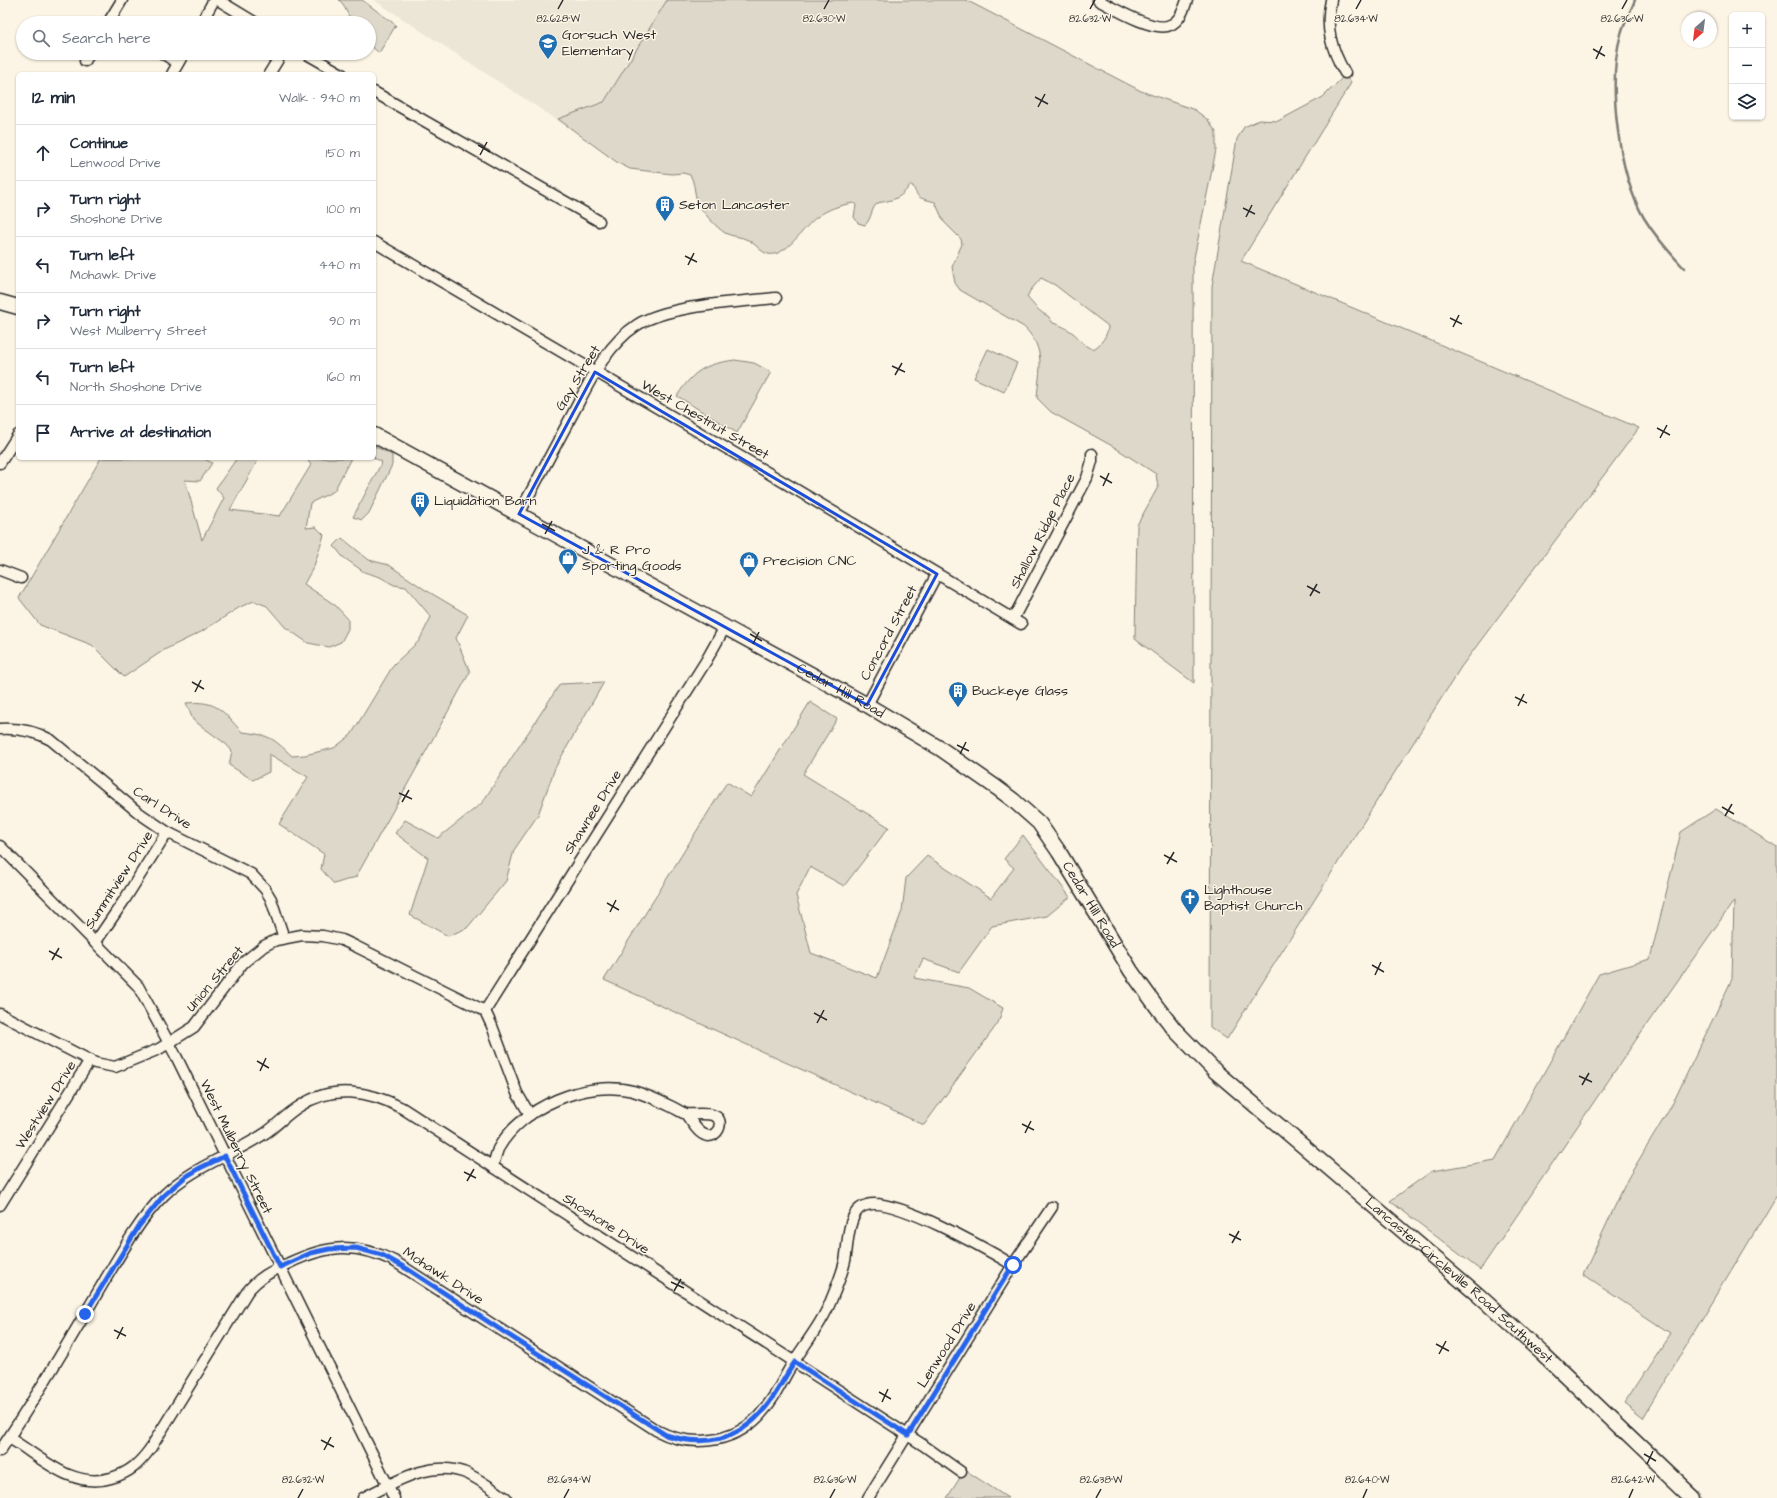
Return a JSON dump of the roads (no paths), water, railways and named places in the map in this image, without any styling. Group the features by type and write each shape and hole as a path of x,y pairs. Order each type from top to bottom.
{"main road":[{"path":"0,302 16,306"},
{"name":"Cedar Hill Road","path":"376,436 866,705 941,749 998,788 1039,823 1059,852 1133,974 1175,1030 1216,1072"},
{"name":"Lancaster-Circleville Road Southwest","path":"1216,1072 1477,1294 1543,1354 1694,1498"}],"street":[{"path":"113,16 122,0"},
{"path":"205,16 214,0"},
{"path":"218,0 244,16"},
{"path":"1098,0 1137,20 1163,27 1171,25 1183,12 1187,0"},
{"path":"1332,0 1329,15 1330,37 1336,57 1345,73"},
{"path":"173,60 178,63"},
{"path":"173,72 180,60"},
{"path":"270,72 278,60"},
{"path":"317,60 338,72"},
{"path":"376,93 599,221"},
{"name":"West Chestnut Street","path":"376,243 1017,621"},
{"name":"Gay Street","path":"519,514 595,372 618,342 638,324 651,318 694,307 776,298"},
{"path":"0,463 16,438"},
{"name":"Shallow Ridge Place","path":"1017,621 1086,478 1092,461 1092,454"},
{"path":"0,570 21,578"},
{"name":"Concord Street","path":"866,705 937,574"},
{"name":"Shawnee Drive","path":"485,1011 706,661 725,627"},
{"name":"Carl Drive","path":"0,729 28,731 51,740 134,809 166,832 250,874 265,889 271,899 284,938"},
{"name":"Summitview Drive","path":"95,943 125,899 166,832"},
{"name":"West Mulberry Street","path":"0,846 138,986 170,1043 394,1498"},
{"name":"Union Street","path":"0,1014 100,1065 115,1067 170,1043 194,1028 243,963 253,954 264,946 284,938 302,934 342,940 485,1011"},
{"path":"485,1011 517,1093 530,1115"},
{"name":"Westview Drive","path":"0,1205 90,1060"},
{"path":"493,1167 499,1148 513,1131 530,1115 544,1106 568,1096 594,1089 606,1088 632,1091 652,1097 686,1114"},
{"name":"Shoshone Drive","path":"0,1451 106,1278 153,1208 164,1195 185,1177 267,1132 300,1105 312,1099 338,1092 352,1092 365,1093 391,1102 908,1435 961,1472"},
{"name":"Mohawk Drive","path":"9,1438 64,1473 75,1478 89,1481 106,1480 120,1476 132,1469 142,1461 150,1450 247,1292 255,1282 280,1267 311,1253 329,1249 356,1248 382,1255 409,1270 656,1430 680,1439 694,1442 722,1438 747,1426 766,1408 828,1309 845,1262 855,1213 860,1208 868,1204 881,1205 923,1218 961,1235 1013,1265"},
{"name":"Lenwood Drive","path":"868,1498 1013,1265 1052,1207"},
{"path":"363,1498 414,1474 441,1469 468,1474 506,1498"}],"waterway":[{"path":"1635,0 1622,30 1617,54 1615,77 1615,102 1622,153 1627,177 1644,218 1662,244 1684,268"}],"place":[{"name":"Gorsuch West Elementary","path":"548,60"},
{"name":"Seton Lancaster","path":"665,222"},
{"name":"Liquidation Barn","path":"420,518"},
{"name":"J & R Pro Sporting Goods","path":"568,575"},
{"name":"Precision CNC","path":"749,578"},
{"name":"Buckeye Glass","path":"958,708"},
{"name":"Lighthouse Baptist Church","path":"1190,915"}]}
